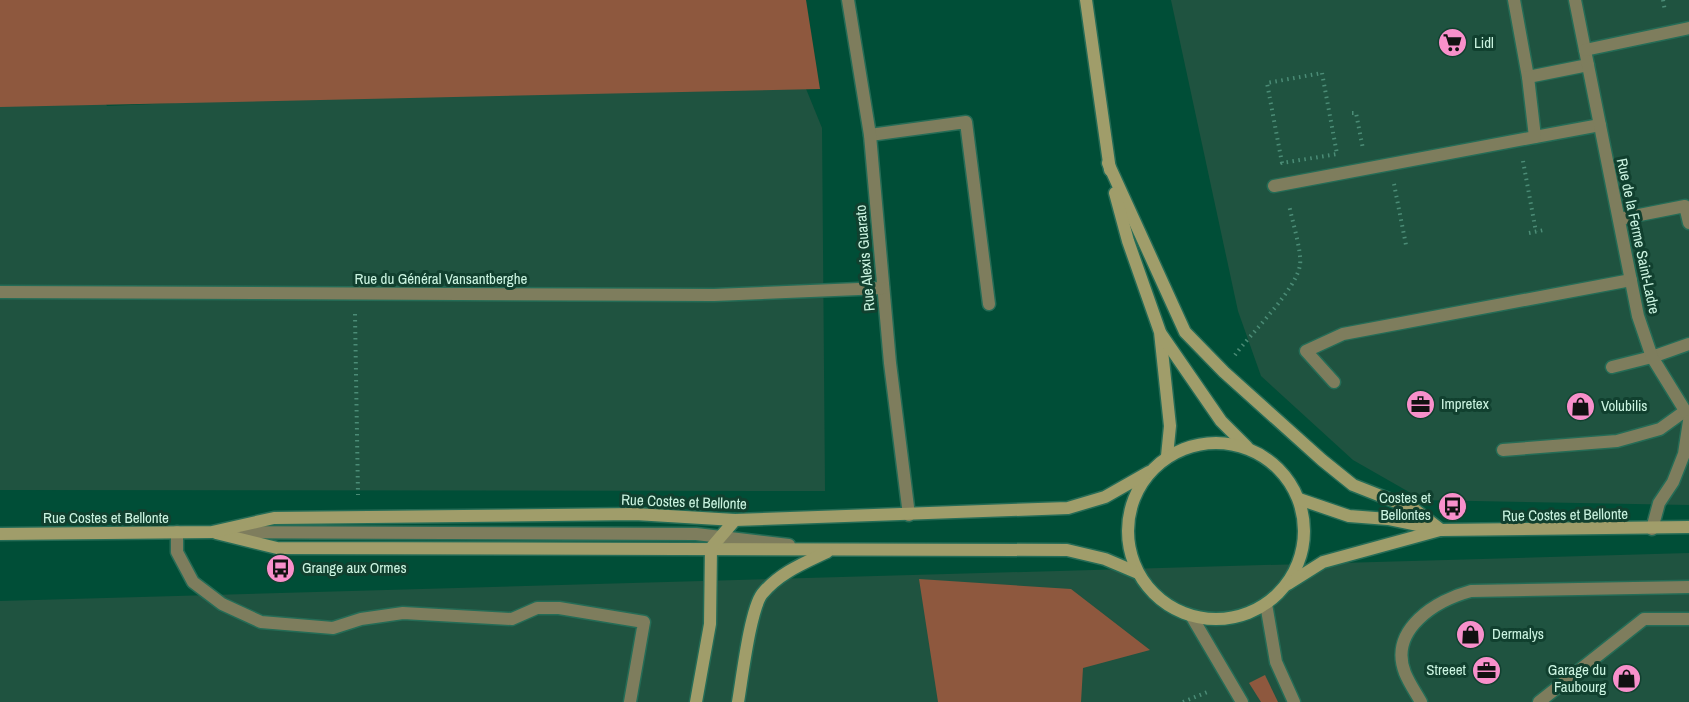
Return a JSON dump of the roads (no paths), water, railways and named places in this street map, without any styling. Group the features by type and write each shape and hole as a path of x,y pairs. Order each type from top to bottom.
{"main road":[{"path":"1086,0 1108,163 1128,242 1160,332 1170,426 1167,456"},
{"path":"1108,163 1185,332 1224,372 1322,460 1353,484 1414,509 1441,530"},
{"path":"1160,332 1221,421 1248,447 1269,459 1281,471 1299,499 1305,530 1301,558 1287,584 1266,604 1240,617 1218,620 1192,617 1157,597 1138,573 1128,545 1128,519 1135,494 1149,472 1167,456 1187,446 1207,442 1248,447"},
{"name":"Rue Costes et Bellonte","path":"0,534 212,532 274,518 635,514 735,520 1068,508 1105,497 1149,472"},
{"name":"Rue Costes et Bellonte","path":"1299,499 1349,516 1388,519 1441,530 1689,527"},
{"path":"696,702 710,624 711,548 735,520"},
{"name":"Rue Costes et Bellonte","path":"1287,584 1323,562 1441,530"},
{"name":"Rue Costes et Bellonte","path":"212,532 277,548 1067,550 1105,559 1138,573"},
{"path":"738,702 747,643 761,596 788,570 831,550"}],"street":[{"name":"Rue Alexis Guarato","path":"848,0 870,135 883,288 909,515"},
{"path":"1514,0 1528,77 1535,137"},
{"name":"Rue de la Ferme Saint-Ladre","path":"1575,0 1638,316 1652,357 1687,412"},
{"path":"1585,50 1689,28"},
{"path":"1528,77 1588,65"},
{"path":"870,135 966,122 989,304"},
{"path":"1280,185 1600,125"},
{"path":"1618,219 1685,206 1689,223"},
{"path":"1334,382 1306,351 1343,334 1631,280"},
{"name":"Rue du Général Vansantberghe","path":"0,292 714,295 883,288"},
{"path":"1612,367 1652,357 1689,344"},
{"path":"1503,450 1617,441 1660,429 1687,412"},
{"path":"1652,529 1659,503 1673,482 1684,454 1687,412"},
{"path":"212,532 596,531 696,534 831,550"},
{"path":"177,532 177,552 193,582 222,604 261,622 333,628 361,619 403,613 512,620 537,609 559,609 644,622 630,702"},
{"path":"1421,702 1404,672 1403,644 1416,622 1431,607 1452,597 1471,591 1689,587"},
{"path":"1266,604 1276,662 1294,702"},
{"path":"1192,617 1242,702"},
{"path":"1539,702 1644,619 1689,619"}],"place":[{"name":"Lidl","path":"1453,43"},
{"name":"Impretex","path":"1420,404"},
{"name":"Volubilis","path":"1580,406"},
{"name":"Costes et Bellontes","path":"1452,507"},
{"name":"Grange aux Ormes","path":"281,568"},
{"name":"Dermalys","path":"1471,634"},
{"name":"Streeet","path":"1487,670"},
{"name":"Garage du Faubourg","path":"1627,679"}]}
